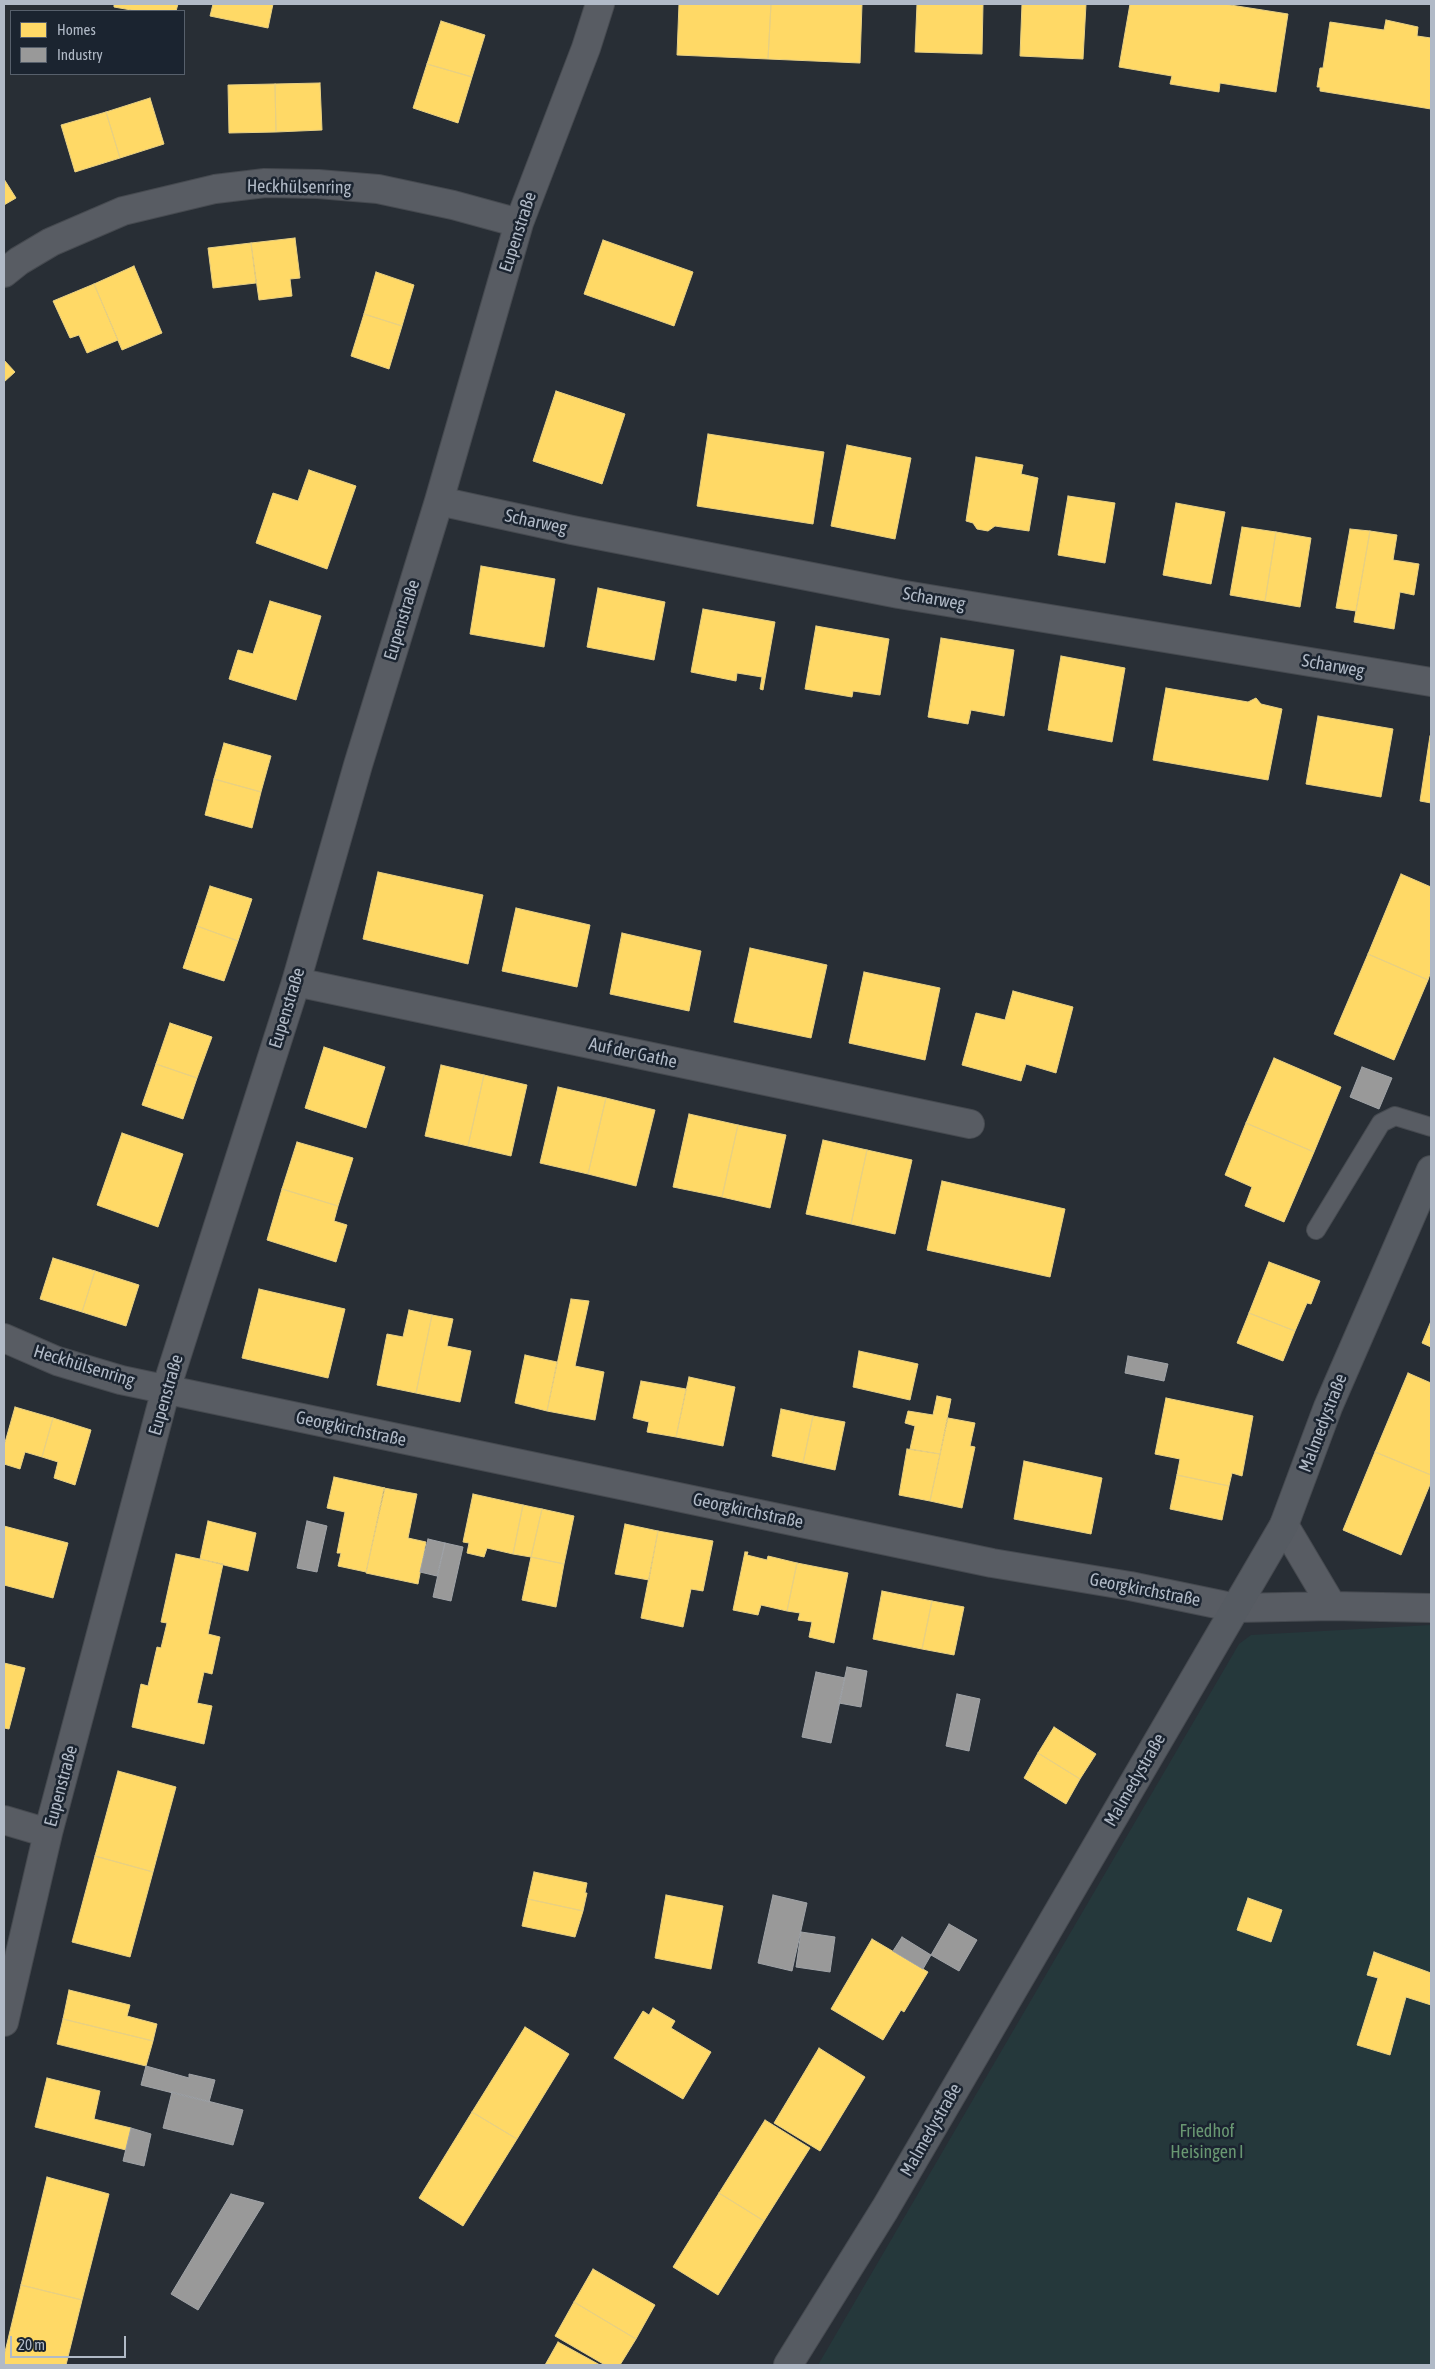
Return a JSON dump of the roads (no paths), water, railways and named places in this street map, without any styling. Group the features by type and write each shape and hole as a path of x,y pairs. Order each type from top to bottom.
{"street":[{"name":"Eupenstraße","path":"4,2022 48,1833 166,1389 296,982 358,765 439,501 519,223 586,48 600,4"},
{"name":"Heckhülsenring","path":"4,273 18,261 51,242 124,211 215,189 265,183 318,184 378,189 453,205 519,223"},
{"name":"Scharweg","path":"439,501 572,530 899,594 1431,682"},
{"name":"Auf der Gathe","path":"296,982 970,1124"},
{"name":"Malmedystraße","path":"788,2365 884,2210 1284,1525 1328,1407 1431,1170"},
{"name":"Heckhülsenring","path":"4,1338 57,1361 121,1380 166,1389"},
{"name":"Georgkirchstraße","path":"166,1389 992,1563 1130,1586 1236,1608 1332,1606 1431,1608"},
{"path":"1284,1525 1332,1606"},
{"path":"4,1820 48,1833"}],"lane":[{"path":"1316,1230 1381,1123 1395,1116 1431,1127"}],"park label":[{"name":"Friedhof Heisingen I","path":"1207,2141"}]}
